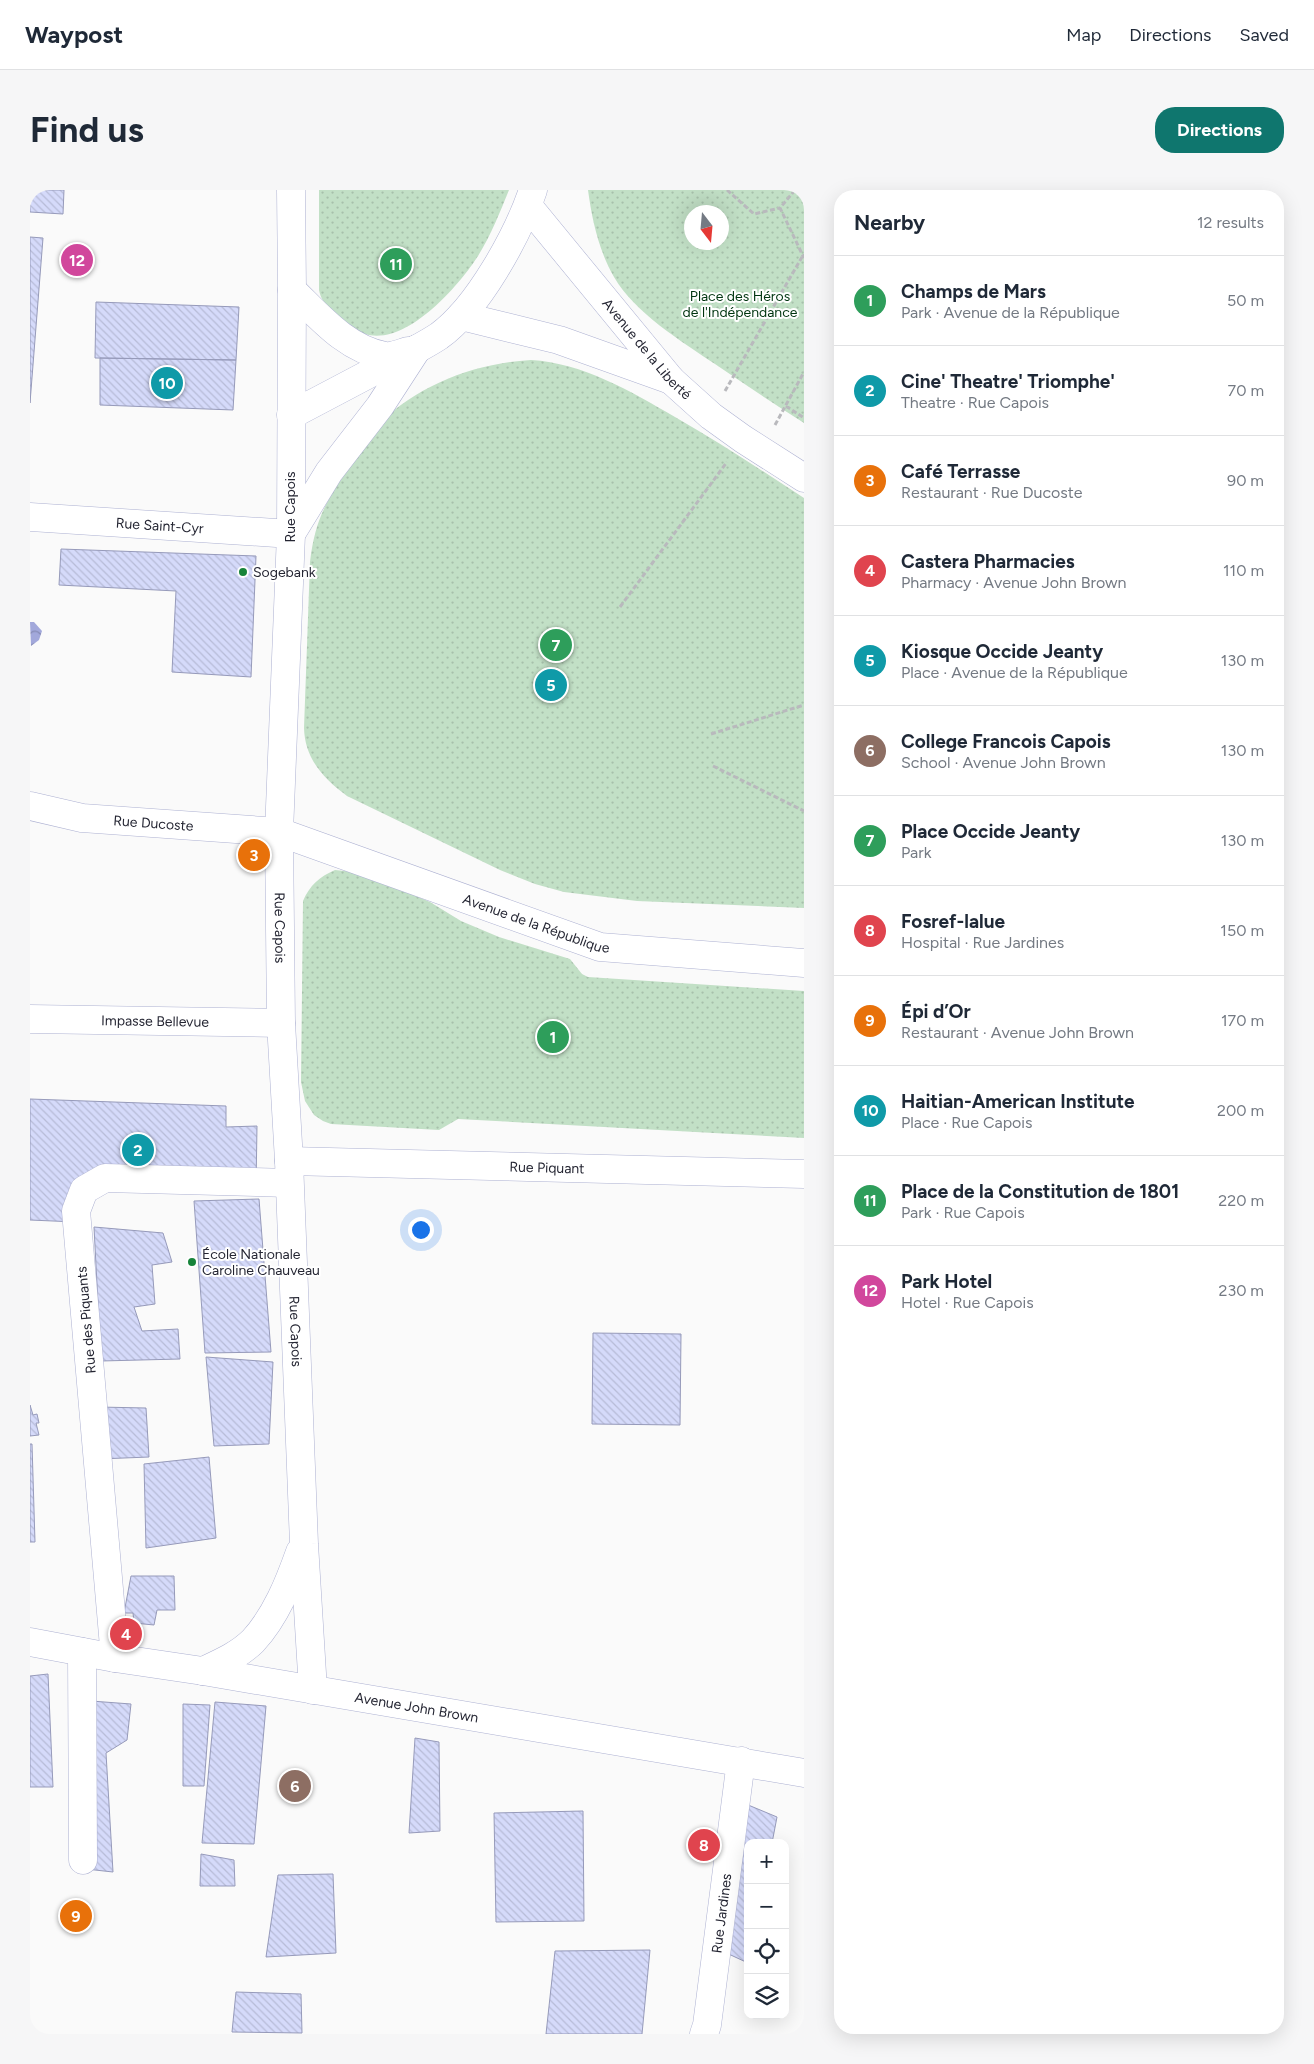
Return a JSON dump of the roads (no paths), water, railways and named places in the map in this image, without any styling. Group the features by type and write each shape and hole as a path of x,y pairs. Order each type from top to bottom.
{"street":[{"name":"Rue Capois","path":"290,190 292,290 291,534 279,832 281,1023 304,1544 313,1690"},
{"path":"291,415 417,349 440,335 461,316 499,264 530,198"},
{"name":"Avenue de la Liberté","path":"530,198 672,380 711,416 804,478"},
{"path":"292,290 331,329 359,347 387,356 417,349"},
{"path":"461,316 559,340 672,380"},
{"path":"291,534 329,472 380,406 417,349"},
{"name":"Rue Saint-Cyr","path":"30,517 291,534"},
{"name":"Rue Ducoste","path":"30,806 82,818 279,832"},
{"name":"Avenue de la République","path":"279,832 600,946 804,963"},
{"name":"Impasse Bellevue","path":"30,1019 281,1023"},
{"name":"Rue Piquant","path":"289,1172 804,1174"},
{"name":"Rue des Piquants","path":"115,1658 76,1211 84,1190 105,1178 289,1172"},
{"name":"Rue Capois","path":"203,1671 239,1652 252,1641 266,1624 281,1600 304,1544"},
{"name":"Avenue John Brown","path":"30,1642 115,1658 203,1671 804,1773"},
{"path":"82,1652 83,1860"},
{"name":"Rue Jardines","path":"704,2034 707,2025 741,1761"}],"water":[{"path":"30,622 34,622 42,631 39,640 31,646"}],"place":[{"name":"Park Hotel","path":"77,260"},
{"name":"Place de la Constitution de 1801","path":"396,264"},
{"name":"Haitian-American Institute","path":"167,383"},
{"name":"Sogebank","path":"243,572"},
{"name":"Place Occide Jeanty","path":"556,645"},
{"name":"Kiosque Occide Jeanty","path":"551,685"},
{"name":"Café Terrasse","path":"254,855"},
{"name":"Champs de Mars","path":"553,1037"},
{"name":"Cine' Theatre' Triomphe'","path":"138,1150"},
{"name":"École Nationale Caroline Chauveau","path":"192,1262"},
{"name":"Castera Pharmacies","path":"126,1634"},
{"name":"College Francois Capois","path":"295,1786"},
{"name":"Fosref-lalue","path":"704,1845"},
{"name":"Épi d’Or","path":"76,1916"}],"park label":[{"name":"Place des Héros de l'Indépendance","path":"740,304"}]}
